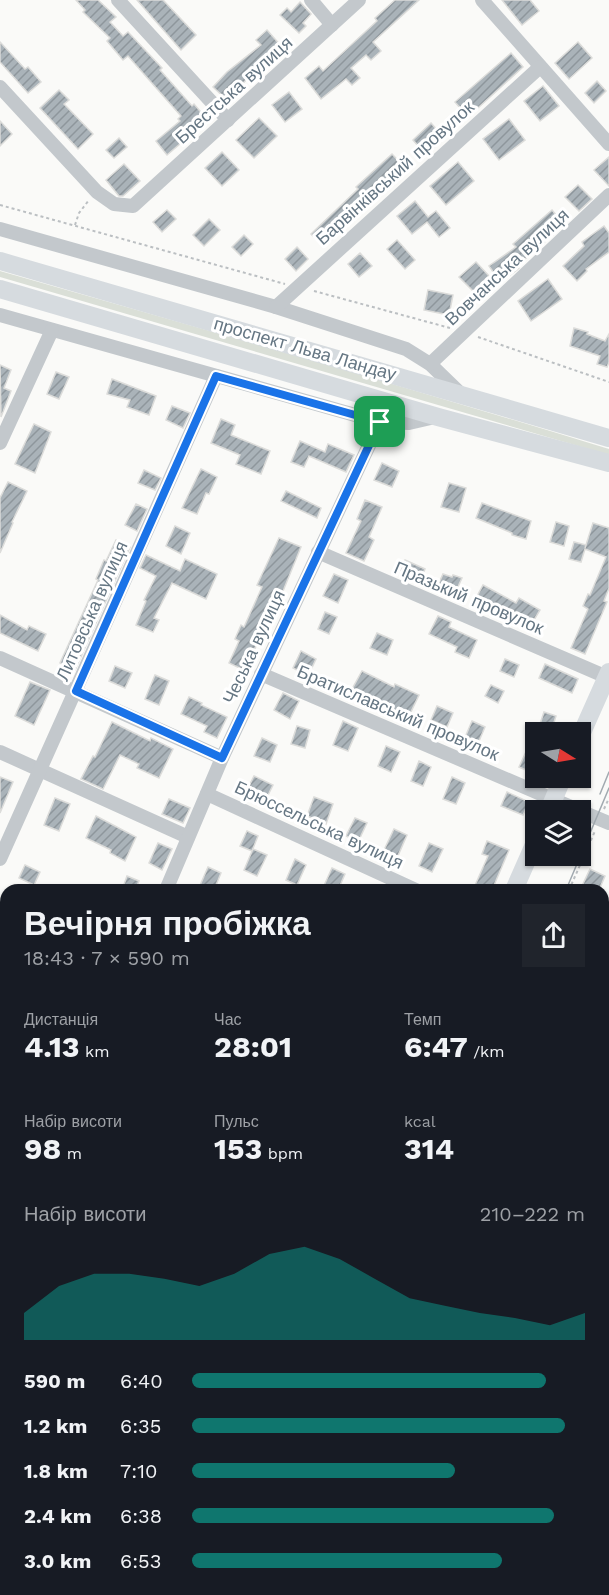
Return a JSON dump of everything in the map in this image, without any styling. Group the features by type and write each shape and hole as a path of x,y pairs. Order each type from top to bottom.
{"main road":[{"name":"проспект Льва Ландау","path":"0,261 609,438"},
{"name":"проспект Льва Ландау","path":"0,289 438,417 609,462"},
{"path":"587,722 608,676"},
{"path":"517,884 525,865"}],"street":[{"path":"118,0 228,120"},
{"path":"310,0 332,24"},
{"name":"Брестська вулиця","path":"97,192 114,204 133,206 359,0"},
{"path":"482,0 609,144"},
{"name":"Барвінківський провулок","path":"276,307 540,67"},
{"path":"0,87 97,192"},
{"name":"Вовчанська вулиця","path":"430,364 609,195"},
{"path":"0,229 276,307 406,349 430,364 461,394"},
{"path":"0,315 380,422 409,423 438,417"},
{"path":"0,443 52,330"},
{"name":"Литовська вулиця","path":"0,859 216,376"},
{"name":"Чеська вулиця","path":"168,884 222,758 380,422"},
{"name":"Празький провулок","path":"318,552 608,676"},
{"name":"Брюссельська вулиця","path":"0,658 222,758"},
{"name":"Братиславський провулок","path":"261,674 540,800"},
{"path":"0,752 188,837"},
{"name":"Брюссельська вулиця","path":"207,794 403,884"}],"path":[{"path":"75,225 80,213 97,192"},
{"path":"572,884 604,821 609,798"}],"shaded area":[{"path":"0,271 533,426 609,449 609,455 0,277"}],"building":[{"path":"76,0 98,0 116,17 110,22 123,36 128,32 162,68 160,70 192,106 194,104 205,117 186,134 188,137 167,155 156,141 180,121 178,119 181,116 128,56 123,60 107,41 110,38 83,12 85,10"},
{"path":"137,0 163,0 196,35 181,50"},
{"path":"395,0 419,0 373,42 381,51 371,60 366,55 351,68 360,78 352,85 346,79 321,99 305,78 319,66 323,71 377,21 375,18"},
{"path":"502,0 530,0 539,11 522,25"},
{"path":"300,2 311,14 303,23 306,26 299,33 280,15 287,8 291,12"},
{"path":"267,30 282,47 263,64 265,67 250,80 248,78 227,100 213,87 227,72 261,45 256,40"},
{"path":"0,42 25,69 28,67 41,82 28,93 0,62"},
{"path":"578,42 592,58 569,79 555,63"},
{"path":"511,53 523,67 468,117 455,102"},
{"path":"597,81 606,91 594,103 585,93"},
{"path":"543,86 559,106 540,121 524,101"},
{"path":"59,90 69,100 64,104 93,134 78,149 40,108"},
{"path":"289,92 302,109 285,122 272,105"},
{"path":"259,118 277,136 254,158 236,140"},
{"path":"509,119 525,140 499,160 483,139"},
{"path":"0,121 12,134 0,146"},
{"path":"431,123 444,138 426,155 413,140"},
{"path":"119,138 127,147 114,158 106,150"},
{"path":"222,152 239,170 222,186 205,168"},
{"path":"392,154 407,170 362,208 364,209 324,247 311,234 358,189 356,187"},
{"path":"609,157 609,186 594,170"},
{"path":"458,162 474,181 446,205 430,186"},
{"path":"124,164 140,181 123,196 119,196 106,180"},
{"path":"578,185 592,199 579,211 565,197"},
{"path":"415,201 428,217 436,211 450,228 439,237 427,222 412,234 397,216"},
{"path":"167,210 176,219 162,232 153,222"},
{"path":"552,210 564,225 517,266 519,268 517,270 500,282 489,266 516,247 513,244"},
{"path":"209,219 220,230 204,246 193,235"},
{"path":"604,226 609,233 609,252 586,269 587,271 577,281 563,266 584,246 582,242"},
{"path":"244,235 253,244 241,256 232,247"},
{"path":"397,240 415,260 405,269 387,249"},
{"path":"297,247 308,259 296,271 285,259"},
{"path":"360,253 372,266 359,277 348,264"},
{"path":"476,262 489,276 473,291 459,277"},
{"path":"548,279 562,299 531,321 518,301"},
{"path":"428,290 453,295 449,315 424,310"},
{"path":"574,328 605,341 609,334 607,367 597,364 600,356 570,346"},
{"path":"0,365 11,370 4,388 11,391 1,417"},
{"path":"56,372 69,377 59,399 47,394"},
{"path":"112,379 156,396 149,415 127,407 130,400 107,394"},
{"path":"172,406 190,413 183,428 166,420"},
{"path":"221,419 235,425 231,435 270,451 261,474 236,464 240,455 211,443"},
{"path":"34,424 51,432 35,473 15,464"},
{"path":"300,441 325,452 328,444 354,455 346,472 309,456 304,467 291,462"},
{"path":"382,463 399,471 392,487 374,480"},
{"path":"201,469 217,477 209,494 206,493 197,514 182,508"},
{"path":"144,470 161,478 155,490 138,483"},
{"path":"8,482 27,491 0,553 0,498"},
{"path":"449,483 466,488 459,512 441,507"},
{"path":"286,491 321,508 317,518 281,501"},
{"path":"365,500 382,507 369,537 374,540 364,561 346,553 361,521 357,519"},
{"path":"482,503 531,521 526,539 476,518"},
{"path":"136,504 147,509 137,531 125,525"},
{"path":"556,522 569,526 564,546 550,542"},
{"path":"593,523 609,528 609,588 604,601 607,602 585,654 571,648 588,609 583,606 606,557 585,549 581,562 569,559 574,542 586,545"},
{"path":"175,526 190,533 181,554 166,546"},
{"path":"279,538 301,547 281,596 279,595 252,655 257,657 250,673 229,663 239,641 235,639 241,625 244,627 262,587 257,585"},
{"path":"116,540 130,547 75,670 60,663 98,580 96,579 104,560 106,561"},
{"path":"146,555 180,571 185,559 217,574 206,599 172,583 154,618 159,620 153,632 136,625 146,601 144,600 156,576 140,568"},
{"path":"405,560 425,569 421,579 401,570"},
{"path":"334,574 348,580 338,603 323,596"},
{"path":"443,574 462,578 455,593 438,585"},
{"path":"483,585 516,603 519,598 540,610 531,625 498,607 496,611 475,600"},
{"path":"325,612 337,617 329,634 318,629"},
{"path":"0,615 27,630 29,626 46,634 38,651 0,633"},
{"path":"438,616 451,622 449,627 477,640 469,658 455,652 457,647 429,634"},
{"path":"377,633 393,640 387,655 370,648"},
{"path":"301,651 316,659 308,676 293,668"},
{"path":"505,659 519,665 514,677 500,671"},
{"path":"545,664 578,679 572,693 539,678"},
{"path":"115,666 132,673 125,688 109,681"},
{"path":"362,671 394,687 395,684 419,695 408,718 351,691"},
{"path":"155,675 169,681 159,705 145,699"},
{"path":"30,682 50,690 34,725 15,716"},
{"path":"491,685 504,691 498,703 485,696"},
{"path":"283,693 299,701 290,719 274,710"},
{"path":"189,697 227,717 217,738 204,732 207,726 181,714"},
{"path":"437,706 453,713 447,727 431,720"},
{"path":"544,712 556,716 554,722 541,722"},
{"path":"343,721 358,728 348,751 333,745"},
{"path":"472,721 485,727 476,748 463,742"},
{"path":"112,722 150,741 151,738 173,749 159,778 137,768 139,764 120,755 103,789 81,779"},
{"path":"297,726 310,730 305,748 291,744"},
{"path":"262,738 277,745 270,762 254,756"},
{"path":"386,746 400,752 391,772 378,766"},
{"path":"525,754 525,770 519,767"},
{"path":"419,761 431,767 423,786 411,781"},
{"path":"254,776 273,785 266,799 247,790"},
{"path":"0,777 13,782 0,813"},
{"path":"452,777 465,783 456,804 443,799"},
{"path":"507,792 525,800 523,815 501,806"},
{"path":"314,797 333,804 326,824 307,816"},
{"path":"55,798 70,804 59,831 44,825"},
{"path":"169,799 190,808 183,823 162,814"},
{"path":"96,816 136,837 125,861 110,853 111,850 86,838"},
{"path":"355,818 367,823 358,842 346,836"},
{"path":"394,829 407,835 397,858 383,852"},
{"path":"247,831 258,836 252,851 240,846"},
{"path":"487,841 509,850 495,884 476,884 488,856 482,854"},
{"path":"158,843 172,849 162,870 149,863"},
{"path":"429,843 443,849 432,872 419,866"},
{"path":"253,849 267,855 257,876 244,870"},
{"path":"295,859 306,865 297,884 286,880"},
{"path":"25,865 40,872 34,884 19,878"},
{"path":"208,867 221,873 216,884 201,884"},
{"path":"332,868 345,874 341,884 325,884"},
{"path":"590,869 605,876 602,884 583,884"},
{"path":"127,876 139,881 138,884 124,884"}],"tram line":[{"path":"600,794 609,772"},
{"path":"569,884 609,788"}],"route":[{"path":"216,376 380,422 222,758 76,691 216,376"}]}
